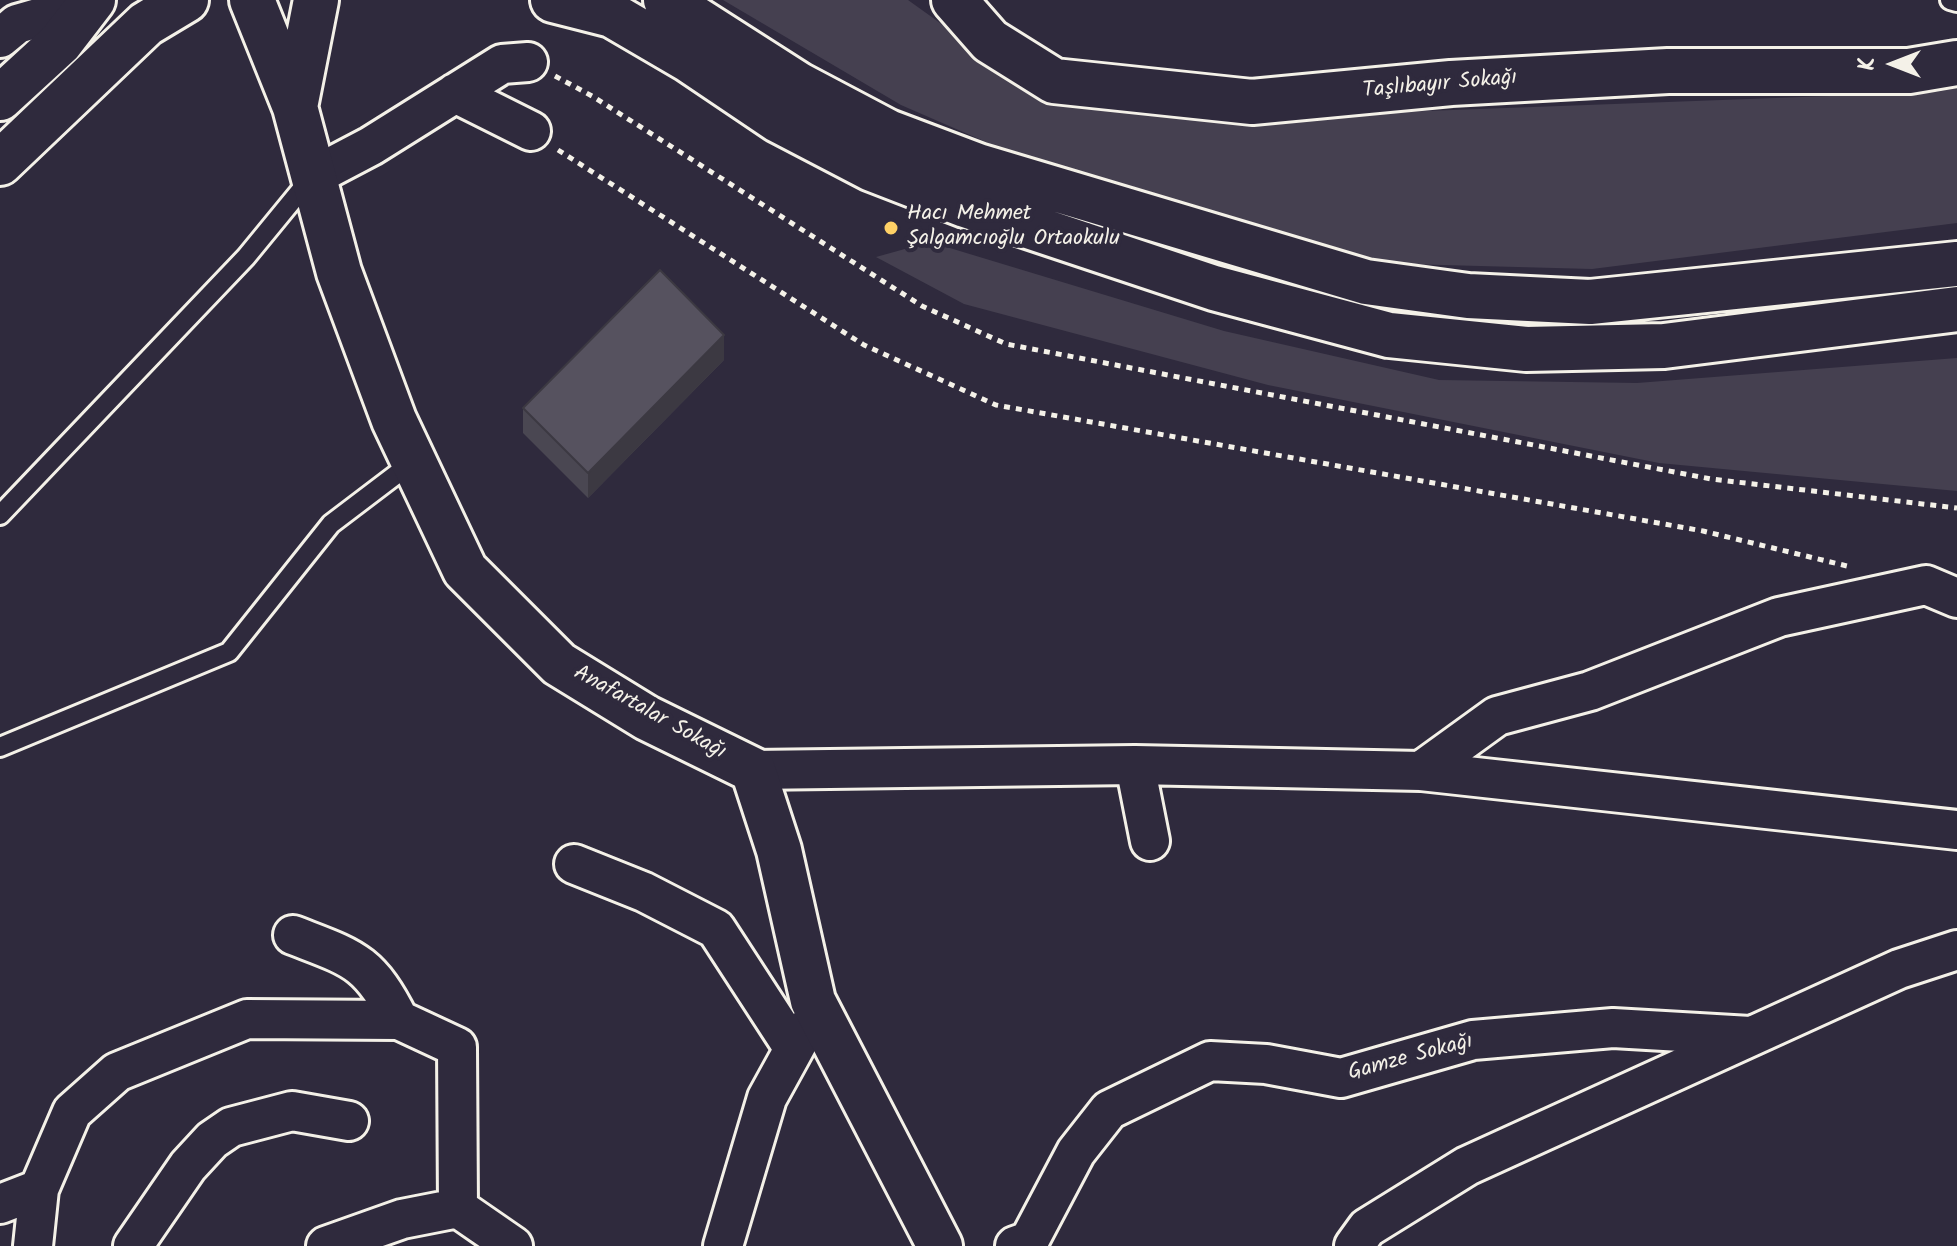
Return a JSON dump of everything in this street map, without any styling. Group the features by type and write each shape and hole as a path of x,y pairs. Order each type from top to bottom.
{"main road":[{"path":"0,163 146,24 186,0"},
{"name":"Anafartalar Sokağı","path":"252,0 295,107 339,272 394,420 465,570 559,664 647,718 753,770 779,850 816,1008 940,1246"},
{"path":"295,107 316,0"},
{"path":"553,0 612,15 689,60 778,120 872,169 965,205 1214,288 1389,335 1526,349 1664,346 1957,309"},
{"path":"666,0 799,85 888,132 978,166 1366,282 1468,296 1590,302 1957,264"},
{"name":"Taşlıbayır Sokağı","path":"954,0 990,41 1054,81 1252,102 1451,83 1668,71 1909,71 1957,63"},
{"path":"0,98 60,43 91,2"}],"street":[{"path":"0,38 17,24 91,2"},
{"path":"312,177 371,146 502,64 528,62"},
{"path":"455,93 531,131"},
{"path":"1421,771 1497,716 1590,691 1779,617 1926,585 1957,598"},
{"path":"753,770 1135,765 1421,771 1957,830"},
{"path":"1135,765 1150,841"},
{"path":"574,864 644,892 716,929 794,1049"},
{"path":"293,935 356,959 382,987 399,1020"},
{"path":"1354,1246 1367,1228 1467,1166 1899,969 1957,950"},
{"path":"723,1246 767,1098 816,1008"},
{"path":"33,1246 39,1189 72,1112 117,1072 247,1019 399,1020 457,1047 458,1208"},
{"name":"Gamze Sokağı","path":"1015,1246 1029,1241 1076,1152 1109,1110 1210,1061 1266,1064 1341,1078 1473,1040 1613,1028 1750,1036"},
{"path":"133,1246 188,1166 212,1140 231,1127 292,1111 349,1121"},
{"path":"0,1204 39,1189"},
{"path":"326,1246 402,1219 458,1208 513,1246"}],"lane":[{"path":"1950,0 1957,2"},
{"path":"0,515 246,257 312,177"},
{"path":"0,747 229,652 331,524 414,461"}],"path":[{"path":"528,62 592,96 922,306 1006,344 1711,479 1957,508"},
{"path":"531,131 609,185 864,345 996,405 1703,531 1851,567"}],"shaded area":[{"path":"723,0 908,0 1042,96 1237,118 1937,92 1957,88 1957,223 1592,269 1368,263 1094,189 901,105"},
{"path":"930,242 1224,331 1439,380 1637,383 1957,358 1957,491 1659,463 1268,385 964,304 876,257"}],"building":[{"path":"660,270 724,335 588,473 523,408"}],"place":[{"name":"Hacı Mehmet Şalgamcıoğlu Ortaokulu","path":"891,228"}]}
